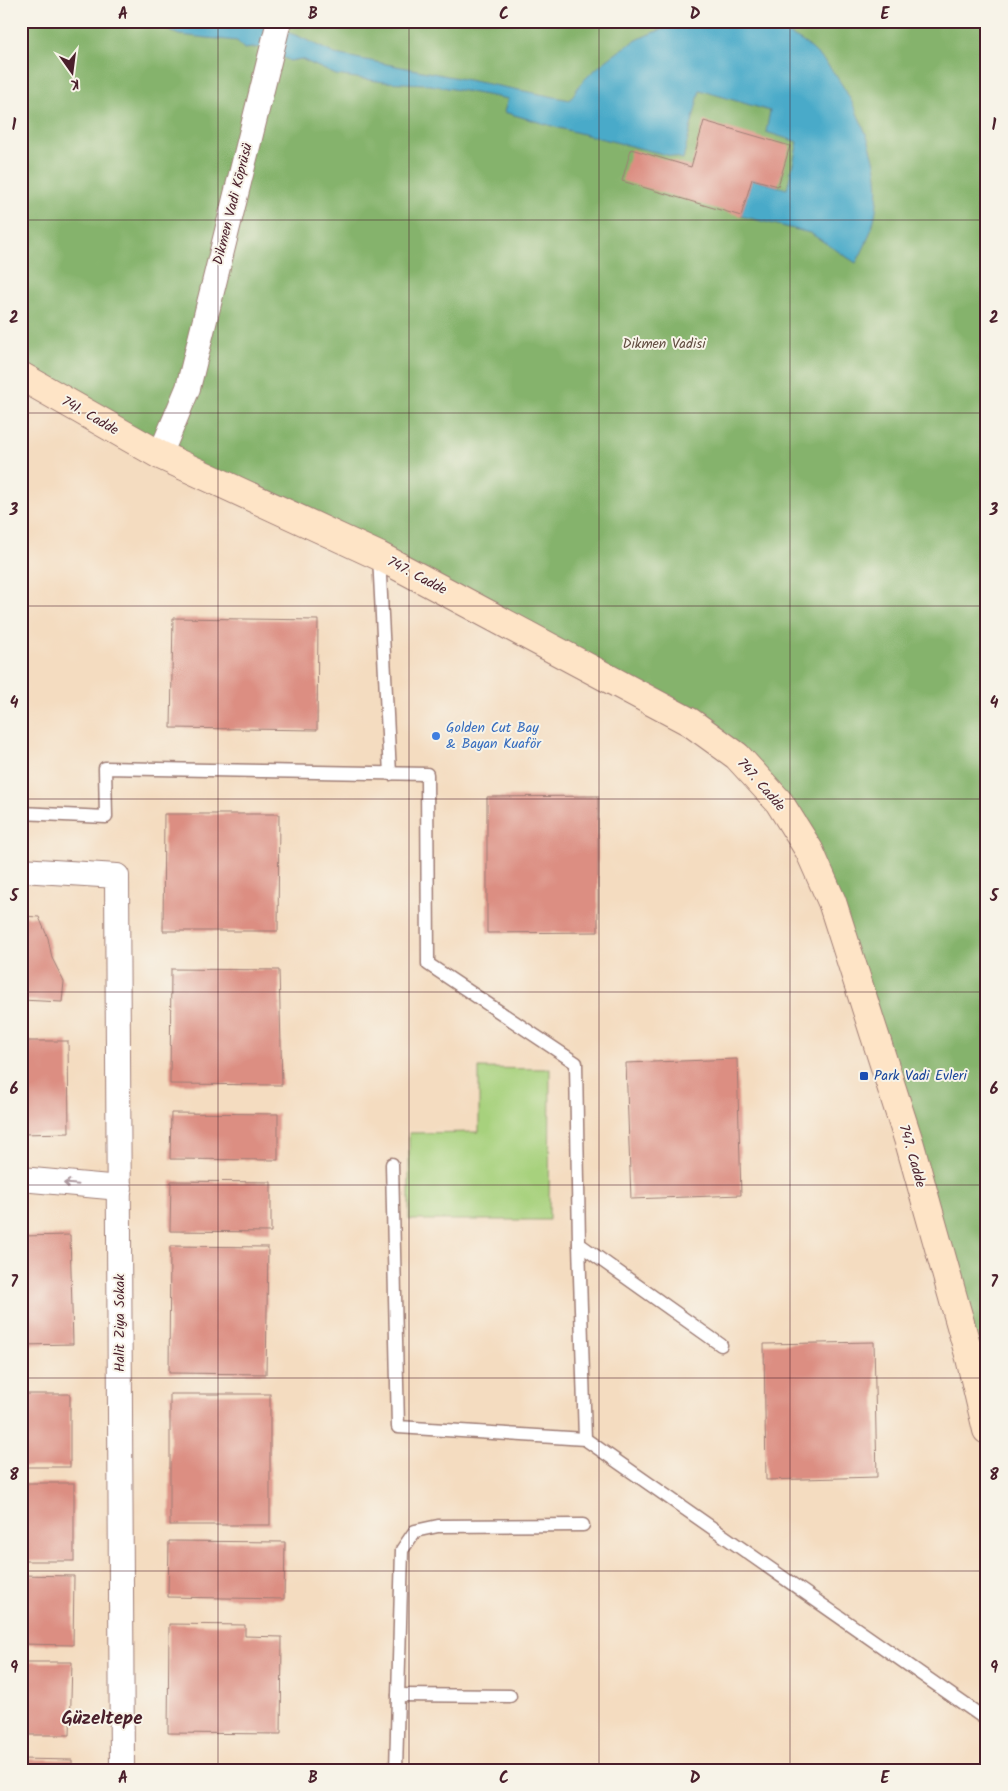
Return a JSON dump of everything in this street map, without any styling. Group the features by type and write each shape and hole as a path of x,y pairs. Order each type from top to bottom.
{"street":[{"name":"Dikmen Vadi Köprüsü","path":"160,455 188,388 279,21"},
{"name":"741. Cadde","path":"21,376 160,455"},
{"name":"747. Cadde","path":"160,455 379,556 690,722 737,756 779,802 809,850 832,902 910,1145 970,1358 987,1430"},
{"name":"Halit Ziya Sokak","path":"21,870 117,876 122,1770"},
{"path":"21,1179 120,1188"}],"lane":[{"path":"379,556 390,774"},
{"path":"21,813 106,817 105,768 427,774 428,964 576,1063 585,1439"},
{"path":"392,1164 398,1427 585,1439 987,1720"},
{"path":"579,1244 721,1346"},
{"path":"396,1770 402,1550 415,1531 438,1526 582,1525"},
{"path":"398,1695 510,1696"}],"green space":[{"name":"Dikmen Vadisi","path":"21,21 987,21 987,1430 832,902 737,756 21,376"},
{"path":"479,1068 550,1069 549,1220 409,1220 409,1133 479,1132"}],"water":[{"path":"124,21 254,21 298,36 335,54 570,100 584,80 603,63 631,43 656,31 678,25 726,21 772,28 793,36 820,56 841,82 852,102 869,141 877,176 878,194 872,228 856,263 810,233 741,216 752,179 787,189 798,142 766,132 770,111 700,90 683,159 559,128 504,112 508,99 425,84 384,82 336,75 301,59 290,61 262,47 244,49 237,41 179,35 158,26"}],"building":[{"path":"704,121 790,146 778,186 752,179 741,216 622,181 631,149 691,167"},
{"path":"173,618 318,620 317,730 171,728"},
{"path":"21,668 25,668 23,751 21,751"},
{"path":"598,796 598,932 487,933 487,797"},
{"path":"164,814 279,814 278,931 163,931"},
{"path":"21,916 39,917 48,938 52,958 64,982 62,1002 21,1000"},
{"path":"171,969 279,970 282,1085 170,1084"},
{"path":"21,1041 68,1041 69,1133 21,1134"},
{"path":"737,1059 741,1195 631,1199 626,1063"},
{"path":"171,1113 278,1114 278,1160 170,1159"},
{"path":"171,1181 271,1182 271,1232 170,1231"},
{"path":"70,1235 73,1344 21,1345 21,1236"},
{"path":"170,1246 268,1247 266,1374 169,1373"},
{"path":"874,1342 877,1477 766,1480 764,1344"},
{"path":"21,1394 70,1394 70,1467 21,1467"},
{"path":"170,1394 270,1394 270,1525 170,1525"},
{"path":"21,1483 74,1483 74,1561 21,1561"},
{"path":"169,1541 285,1542 284,1599 168,1597"},
{"path":"21,1575 74,1576 73,1645 21,1644"},
{"path":"169,1624 245,1625 245,1636 282,1637 281,1734 168,1733"},
{"path":"21,1662 72,1662 70,1735 21,1735"},
{"path":"21,1759 72,1760 72,1770 21,1770"},
{"path":"169,1765 244,1766 244,1770 168,1770"}],"place":[{"name":"Golden Cut Bay & Bayan Kuaför","path":"436,736"},
{"name":"Park Vadi Evleri","path":"864,1076"}],"district":[{"name":"Güzeltepe","path":"102,1719"}]}
